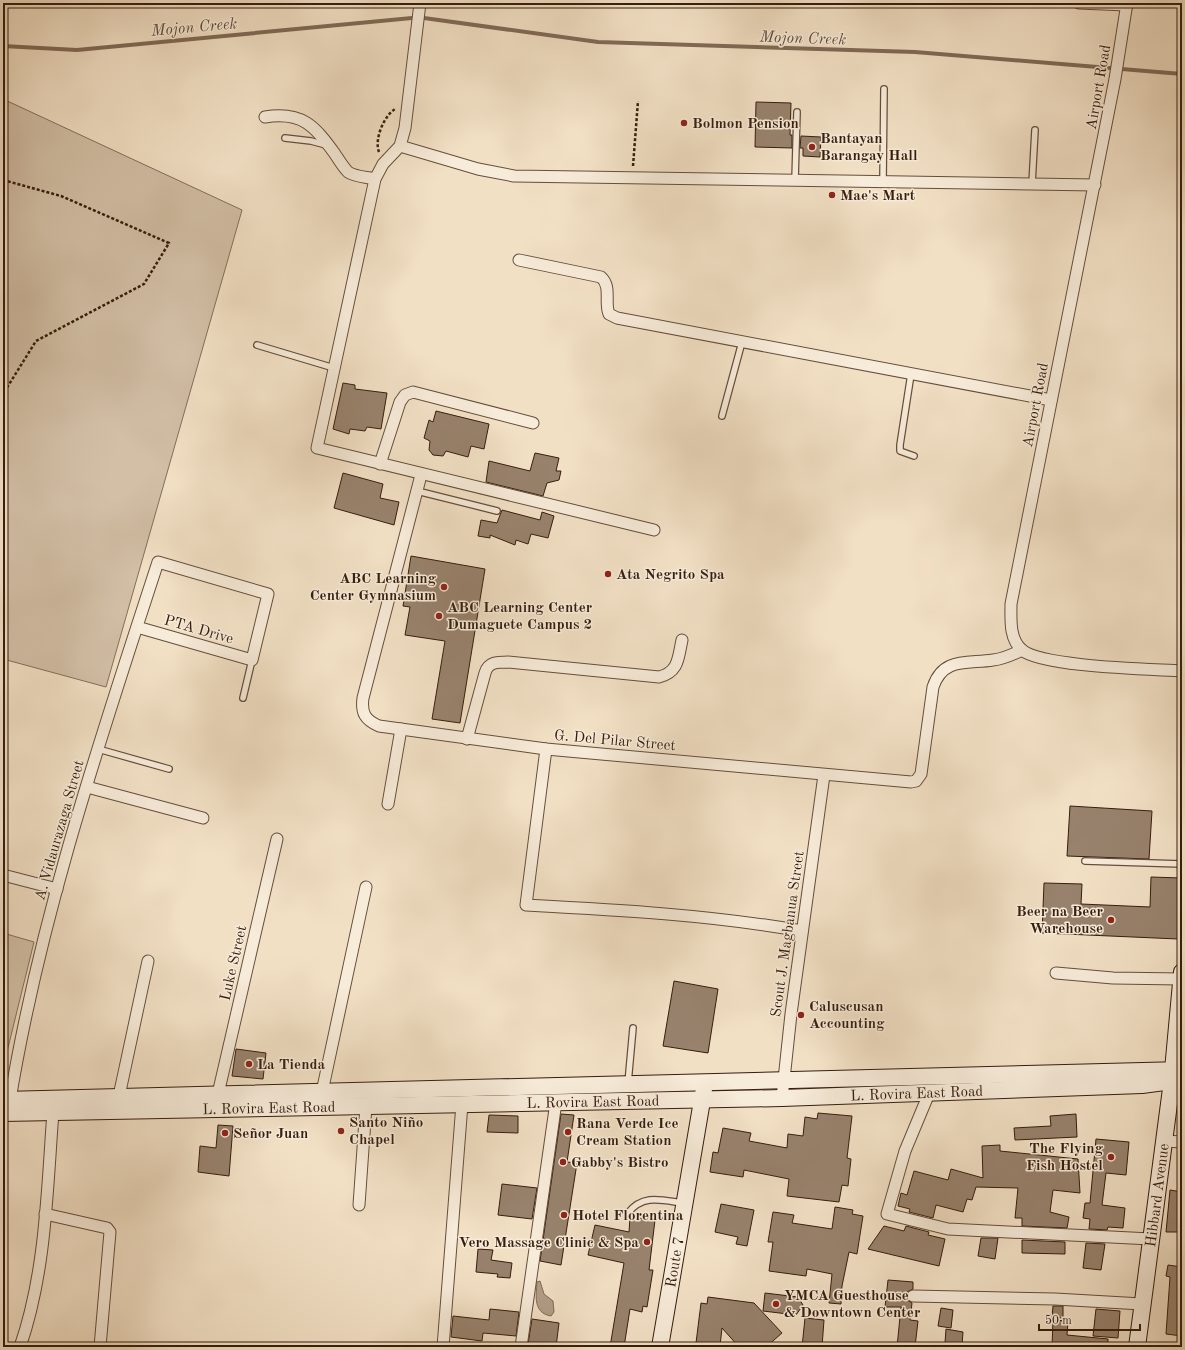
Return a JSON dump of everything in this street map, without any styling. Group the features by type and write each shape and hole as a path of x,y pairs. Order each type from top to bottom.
{"main road":[{"name":"Hibbard Avenue","path":"1137,1347 1164,1141 1177,1074 1182,976"},
{"name":"L. Rovira East Road","path":"6,1106 53,1112 175,1103 504,1095 628,1085 784,1081 1142,1085 1177,1074"},
{"name":"Route 7","path":"660,1347 705,1083"},
{"name":"L. Rovira East Road","path":"6,1106 119,1096 175,1103 218,1094 322,1092 366,1106 462,1104 504,1095 556,1102 782,1098 930,1092 979,1083"}],"street":[{"path":"420,3 405,128 400,146 384,164 375,179 317,448 421,475 654,530"},
{"path":"1079,3 1127,4"},
{"name":"Airport Road","path":"1022,650 1016,643 1012,631 1011,604 1095,185 1115,79 1127,4"},
{"path":"265,117 282,114 302,120 329,146 348,172 375,179"},
{"path":"400,146 478,169 514,176 1095,185"},
{"path":"519,260 601,277 606,282 607,309 609,314 617,318 1051,400"},
{"path":"380,464 400,402 406,395 413,392 533,423"},
{"name":"G. Del Pilar Street","path":"421,475 362,708 364,716 370,722 401,729 546,749 912,782 916,781 921,774 933,687 936,677 944,668 956,663 993,660 1007,657 1022,650"},
{"name":"A. Vidaurazaga Street","path":"6,1106 57,889 98,749 158,562 268,594 252,660"},
{"name":"PTA Drive","path":"136,627 252,660"},
{"path":"467,739 485,673 490,665 498,662 508,662 659,677 666,675 673,670 682,640"},
{"path":"1022,650 1033,657 1050,661 1182,671"},
{"path":"388,804 401,729"},
{"path":"546,749 526,906 668,913 742,921 802,931"},
{"name":"Scout J. Magbanua Street","path":"782,1098 802,931 824,775"},
{"path":"87,787 203,818"},
{"name":"Luke Street","path":"218,1094 278,839"},
{"path":"3,875 57,889"},
{"path":"322,1092 366,887"},
{"path":"119,1096 148,961"},
{"path":"1056,973 1113,978 1182,976"},
{"path":"930,1092 905,1151 887,1214 948,1229 1151,1239"},
{"path":"521,1347 556,1102"},
{"path":"442,1347 462,1104"},
{"path":"359,1205 366,1106"},
{"path":"20,1347 28,1322 38,1278 45,1214 53,1112"},
{"path":"1164,1141 1182,1142"},
{"path":"45,1214 107,1228 110,1232 100,1347"},
{"path":"913,1296 1055,1299 1142,1304"}],"lane":[{"path":"883,182 884,89"},
{"path":"795,180 797,112"},
{"path":"1032,184 1035,130"},
{"path":"285,138 311,141 329,146"},
{"path":"722,416 742,342"},
{"path":"257,345 334,368"},
{"path":"911,374 900,451 914,456"},
{"path":"417,491 497,511"},
{"path":"243,698 252,660"},
{"path":"98,749 169,768"},
{"path":"1085,861 1182,864"},
{"path":"628,1085 633,1028"},
{"path":"628,1213 635,1204 644,1201 656,1199 685,1203"}],"path":[{"path":"632,177 638,101"},
{"path":"384,164 378,148 382,127 388,115 394,109 408,106"},
{"path":"3,180 61,196 169,243 144,284 36,341 3,394"}],"shaded area":[{"path":"3,99 242,210 106,687 3,659"},
{"path":"3,933 34,942 3,1068"},
{"path":"540,1281 544,1294 553,1301 554,1312 551,1316 545,1314 538,1308 536,1293 537,1282"}],"building":[{"path":"756,102 791,103 790,135 792,135 792,148 755,147"},
{"name":"Bantayan Barangay Hall","path":"801,136 821,137 820,157 803,156 803,148 800,148"},
{"path":"343,383 355,385 355,389 387,393 381,429 367,427 365,431 350,429 349,434 333,429"},
{"path":"436,411 489,424 484,449 471,446 468,457 446,451 443,456 433,455 429,450 430,441 424,438 429,420 433,422"},
{"path":"535,453 559,458 556,471 561,471 559,480 547,483 543,496 486,482 489,461 530,471"},
{"path":"343,473 383,484 380,498 399,502 394,525 334,508"},
{"path":"502,510 540,520 542,512 554,516 548,538 531,534 528,544 516,540 515,545 490,535 490,538 478,536 481,520 497,523"},
{"path":"411,556 485,569 460,723 432,719 445,641 405,635 410,607 403,606"},
{"path":"1070,806 1152,811 1149,859 1067,856"},
{"name":"Beer na Beer Warehouse","path":"1151,877 1181,878 1178,939 1042,933 1044,883 1082,884 1081,904 1150,907"},
{"path":"674,981 718,989 708,1053 663,1046"},
{"name":"La Tienda","path":"236,1049 266,1053 263,1079 232,1076"},
{"path":"818,1113 852,1116 847,1158 851,1159 848,1186 842,1185 839,1202 787,1196 789,1179 744,1170 743,1177 710,1172 713,1152 718,1153 723,1128 751,1133 749,1141 787,1148 788,1134 803,1136 805,1117 817,1119"},
{"path":"561,1114 574,1115 567,1162 577,1163 561,1265 540,1261"},
{"path":"1076,1114 1077,1137 1015,1140 1014,1128 1051,1126 1050,1116"},
{"path":"489,1115 518,1116 518,1133 487,1132"},
{"path":"218,1125 233,1126 229,1176 198,1172 200,1146 216,1148"},
{"path":"1096,1139 1129,1142 1126,1175 1106,1173 1102,1205 1125,1208 1123,1228 1108,1227 1107,1230 1089,1229 1090,1219 1083,1218 1085,1203 1090,1203"},
{"path":"1000,1145 1000,1151 1078,1159 1080,1193 1053,1190 1050,1212 1069,1217 1067,1228 1022,1226 1022,1218 1015,1218 1018,1188 976,1187 972,1200 967,1199 963,1212 936,1205 933,1218 909,1212 910,1209 898,1206 901,1193 907,1195 914,1171 948,1180 951,1169 983,1178 982,1146"},
{"path":"502,1184 537,1188 532,1219 498,1215"},
{"path":"1170,1190 1182,1192 1179,1211 1182,1211 1182,1232 1166,1232"},
{"path":"721,1204 754,1210 747,1246 736,1244 738,1237 715,1232"},
{"path":"835,1207 853,1210 852,1214 863,1216 857,1254 849,1252 842,1286 841,1304 829,1303 832,1274 807,1269 806,1276 769,1271 773,1242 768,1242 773,1212 794,1215 792,1223 832,1229"},
{"path":"630,1217 655,1220 649,1270 653,1270 647,1307 643,1306 642,1312 630,1309 624,1347 610,1347 624,1263 588,1255 595,1225 629,1232"},
{"path":"884,1226 904,1231 906,1226 929,1232 928,1235 945,1239 939,1266 868,1249"},
{"path":"981,1238 998,1238 995,1259 978,1256"},
{"path":"1022,1240 1065,1242 1065,1254 1022,1253"},
{"path":"1086,1243 1105,1244 1101,1270 1083,1268"},
{"path":"478,1249 493,1250 491,1260 512,1263 510,1278 497,1277 498,1274 476,1272"},
{"path":"1168,1265 1182,1267 1182,1336 1166,1334 1170,1277 1166,1276"},
{"path":"888,1280 913,1282 913,1289 907,1292 906,1296 907,1300 912,1303 910,1320 918,1321 915,1347 897,1347 901,1307 885,1307"},
{"name":"YMCA Guesthouse & Downtown Center","path":"765,1293 798,1297 803,1305 796,1315 763,1311"},
{"path":"708,1297 754,1303 782,1333 766,1347 739,1347 722,1328 720,1346 696,1343 701,1303 707,1304"},
{"path":"1053,1306 1063,1306 1063,1318 1052,1317"},
{"path":"941,1308 953,1310 951,1328 938,1326"},
{"path":"490,1309 519,1312 516,1336 483,1333 482,1341 451,1337 453,1316 489,1320"},
{"path":"1096,1309 1120,1311 1118,1338 1093,1336"},
{"path":"805,1318 824,1320 822,1347 802,1347"},
{"path":"532,1319 559,1323 556,1347 528,1344"},
{"path":"1053,1320 1068,1321 1067,1335 1108,1339 1108,1347 1065,1345 1065,1347 1052,1347"},
{"path":"946,1329 963,1332 962,1345 945,1343"}],"waterway":[{"name":"Mojon Creek","path":"3,46 77,50 412,18"},
{"name":"Mojon Creek","path":"424,18 598,42 915,52 1182,74"}],"place":[{"name":"Bolmon Pension","path":"684,123"},
{"name":"Bantayan Barangay Hall","path":"812,147"},
{"name":"Mae's Mart","path":"832,195"},
{"name":"Ata Negrito Spa","path":"608,574"},
{"name":"ABC Learning Center Gymnasium","path":"444,587"},
{"name":"ABC Learning Center Dumaguete Campus 2","path":"439,616"},
{"name":"Beer na Beer Warehouse","path":"1111,920"},
{"name":"Caluscusan Accounting","path":"801,1015"},
{"name":"La Tienda","path":"249,1064"},
{"name":"Santo Niño Chapel","path":"341,1131"},
{"name":"Rana Verde Ice Cream Station","path":"568,1132"},
{"name":"Señor Juan","path":"225,1133"},
{"name":"The Flying Fish Hostel","path":"1111,1157"},
{"name":"Gabby's Bistro","path":"563,1162"},
{"name":"Hotel Florentina","path":"564,1215"},
{"name":"Vero Massage Clinic & Spa","path":"647,1242"},
{"name":"YMCA Guesthouse & Downtown Center","path":"776,1304"}]}
